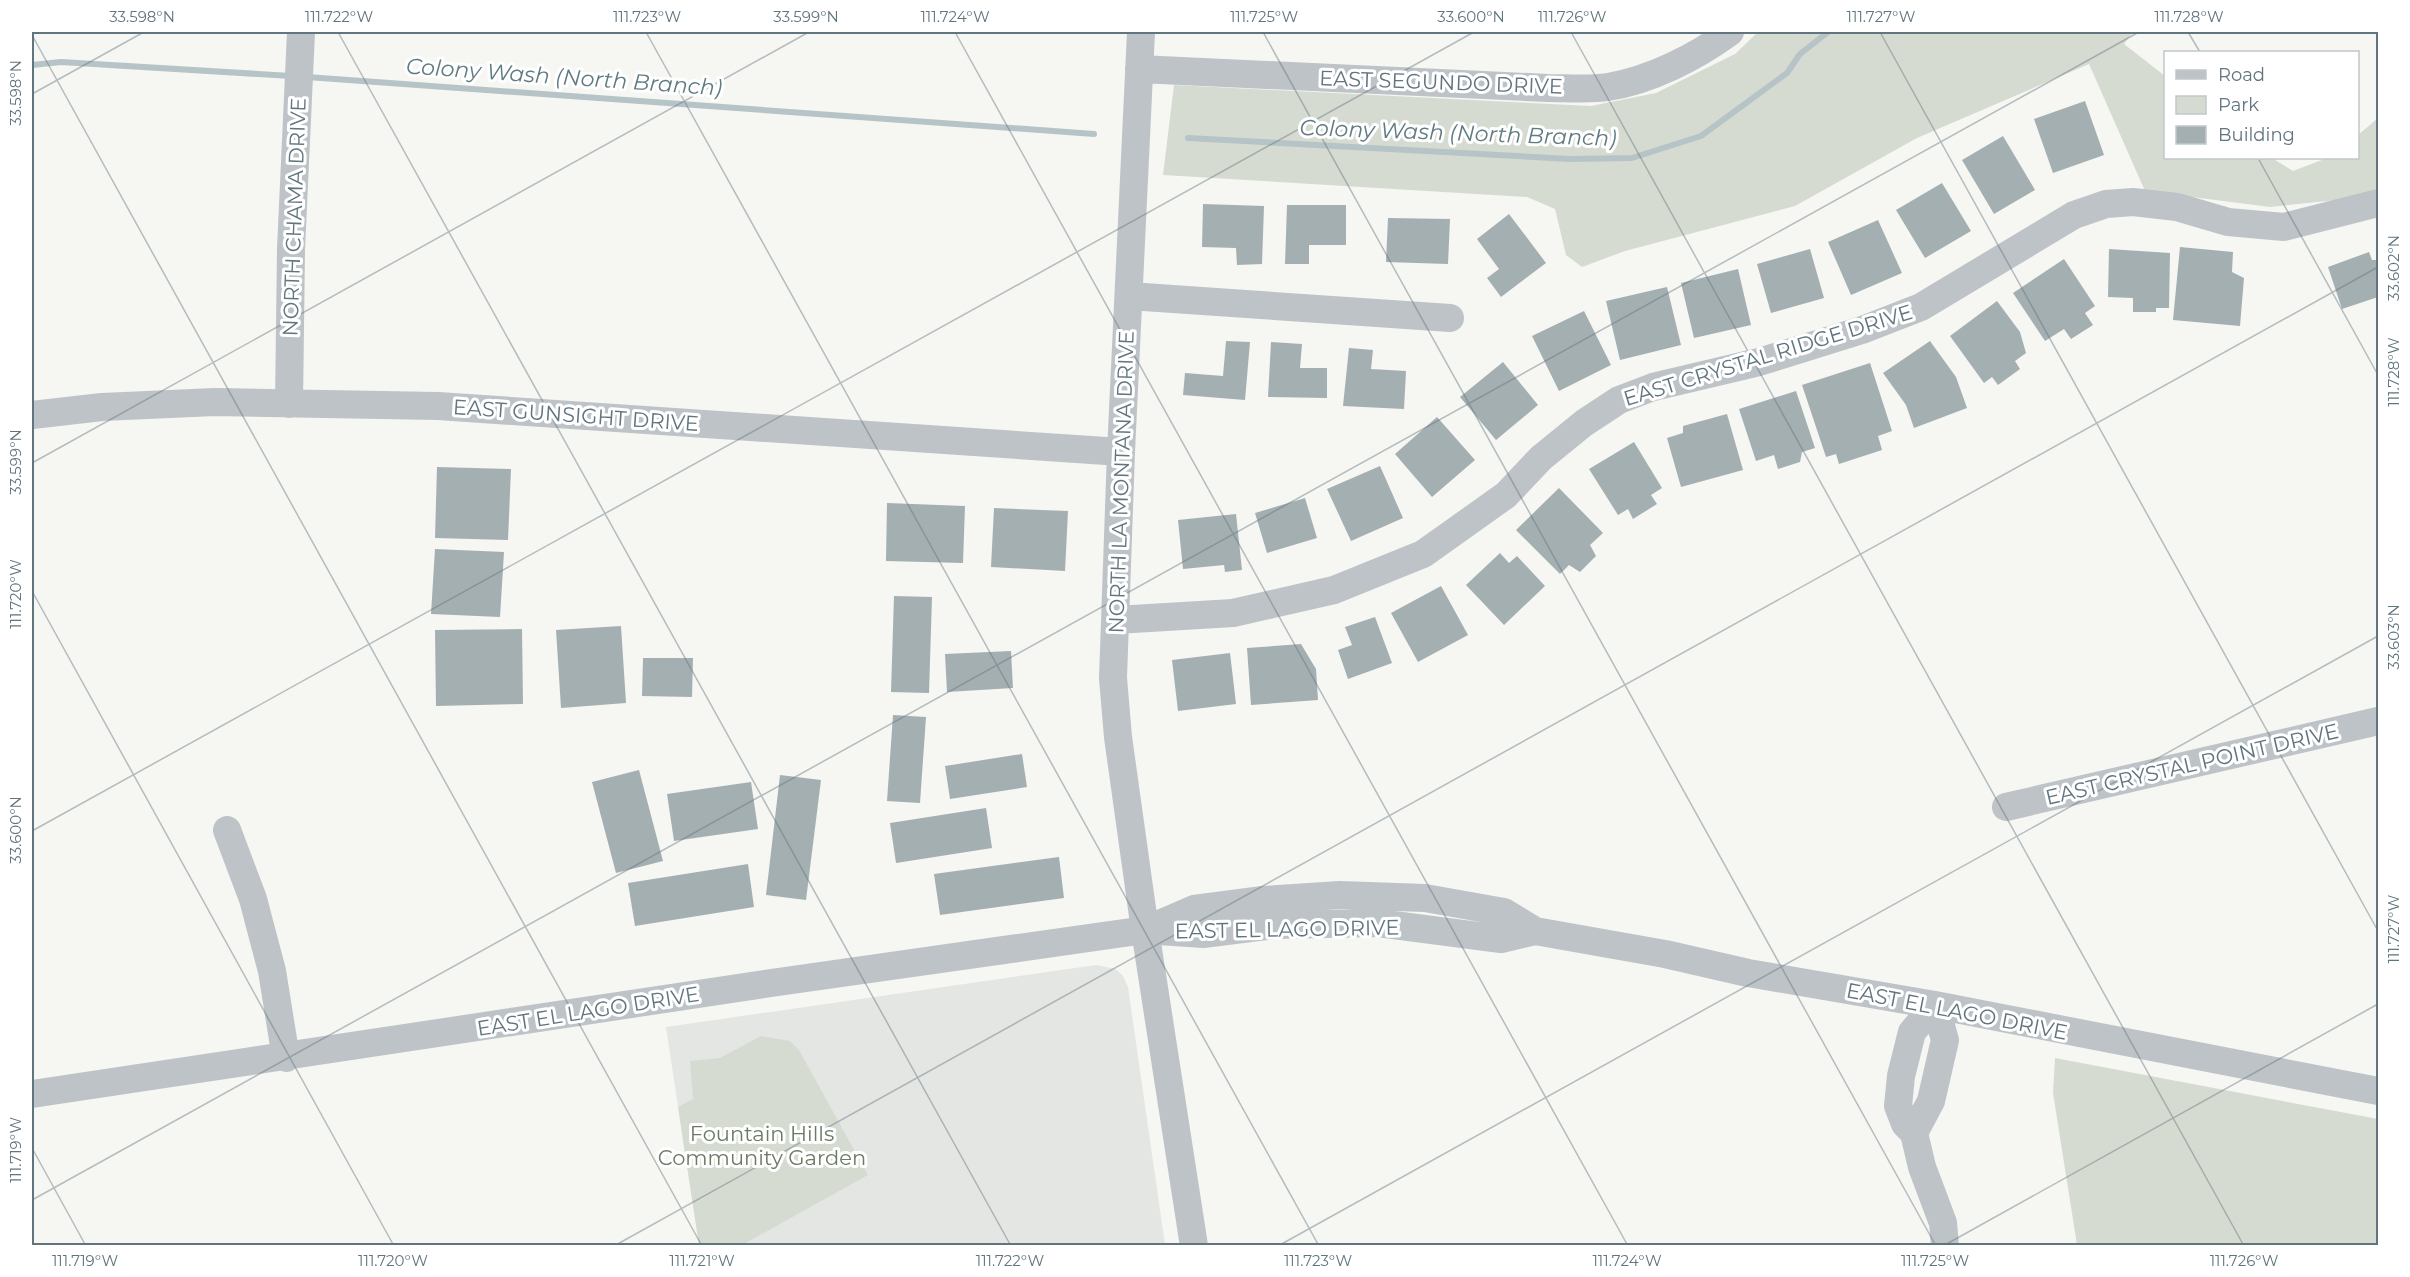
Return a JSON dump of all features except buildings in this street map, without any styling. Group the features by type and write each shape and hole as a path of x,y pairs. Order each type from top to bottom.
{"street":[{"name":"NORTH CHAMA DRIVE","path":"289,404 291,249 301,32"},
{"name":"NORTH LA MONTANA DRIVE","path":"1141,32 1113,678 1118,736 1145,930"},
{"name":"EAST SEGUNDO DRIVE","path":"1139,69 1548,88 1608,87 1663,70 1709,47 1730,32"},
{"name":"EAST CRYSTAL RIDGE DRIVE","path":"1116,620 1233,613 1334,590 1423,554 1506,495 1550,451 1584,423 1619,400 1653,387 1759,362 1862,330 1921,307 2074,215 2106,204 2133,202 2177,207 2228,222 2284,227 2379,203"},
{"path":"1129,296 1450,318"},
{"name":"EAST GUNSIGHT DRIVE","path":"32,415 102,407 215,402 438,406 1121,452"},
{"name":"EAST CRYSTAL POINT DRIVE","path":"2006,807 2379,721"},
{"path":"227,830 254,899 272,970 286,1058"},
{"name":"EAST EL LAGO DRIVE","path":"32,1094 286,1058 771,983 1145,930 1203,934 1275,925 1378,923 1501,939 1535,931 1665,954 1749,974 1935,1005 2379,1091"},
{"path":"1145,930 1194,1245"},
{"path":"1935,1005 1945,1040 1931,1101 1914,1133 1922,1167 1943,1223 1946,1245"}],"shaded area":[{"path":"1096,965 1116,969 1123,976 1128,987 1165,1245 699,1245 666,1027"}],"green space":[{"path":"1758,32 2133,32 2124,44 2164,75 2164,159 2274,159 2293,171 2324,159 2359,159 2359,134 2378,118 2378,189 2346,199 2270,207 2145,191 2089,64 1917,138 1795,206 1625,251 1582,267 1566,255 1555,209 1527,197 1163,175 1174,85 1591,106 1656,93 1735,54"},
{"name":"Fountain Hills Community Garden","path":"761,1036 790,1041 799,1050 868,1175 742,1245 699,1245 678,1107 693,1099 690,1061 720,1058"},
{"path":"2055,1058 2378,1119 2378,1245 2077,1245 2053,1093"}],"waterway":[{"name":"Colony Wash (North Branch)","path":"1188,138 1570,159 1632,158 1701,136 1787,73 1800,54 1828,32"},
{"name":"Colony Wash (North Branch)","path":"32,65 61,62 291,76"},
{"name":"Colony Wash (North Branch)","path":"307,77 1094,134"}]}
